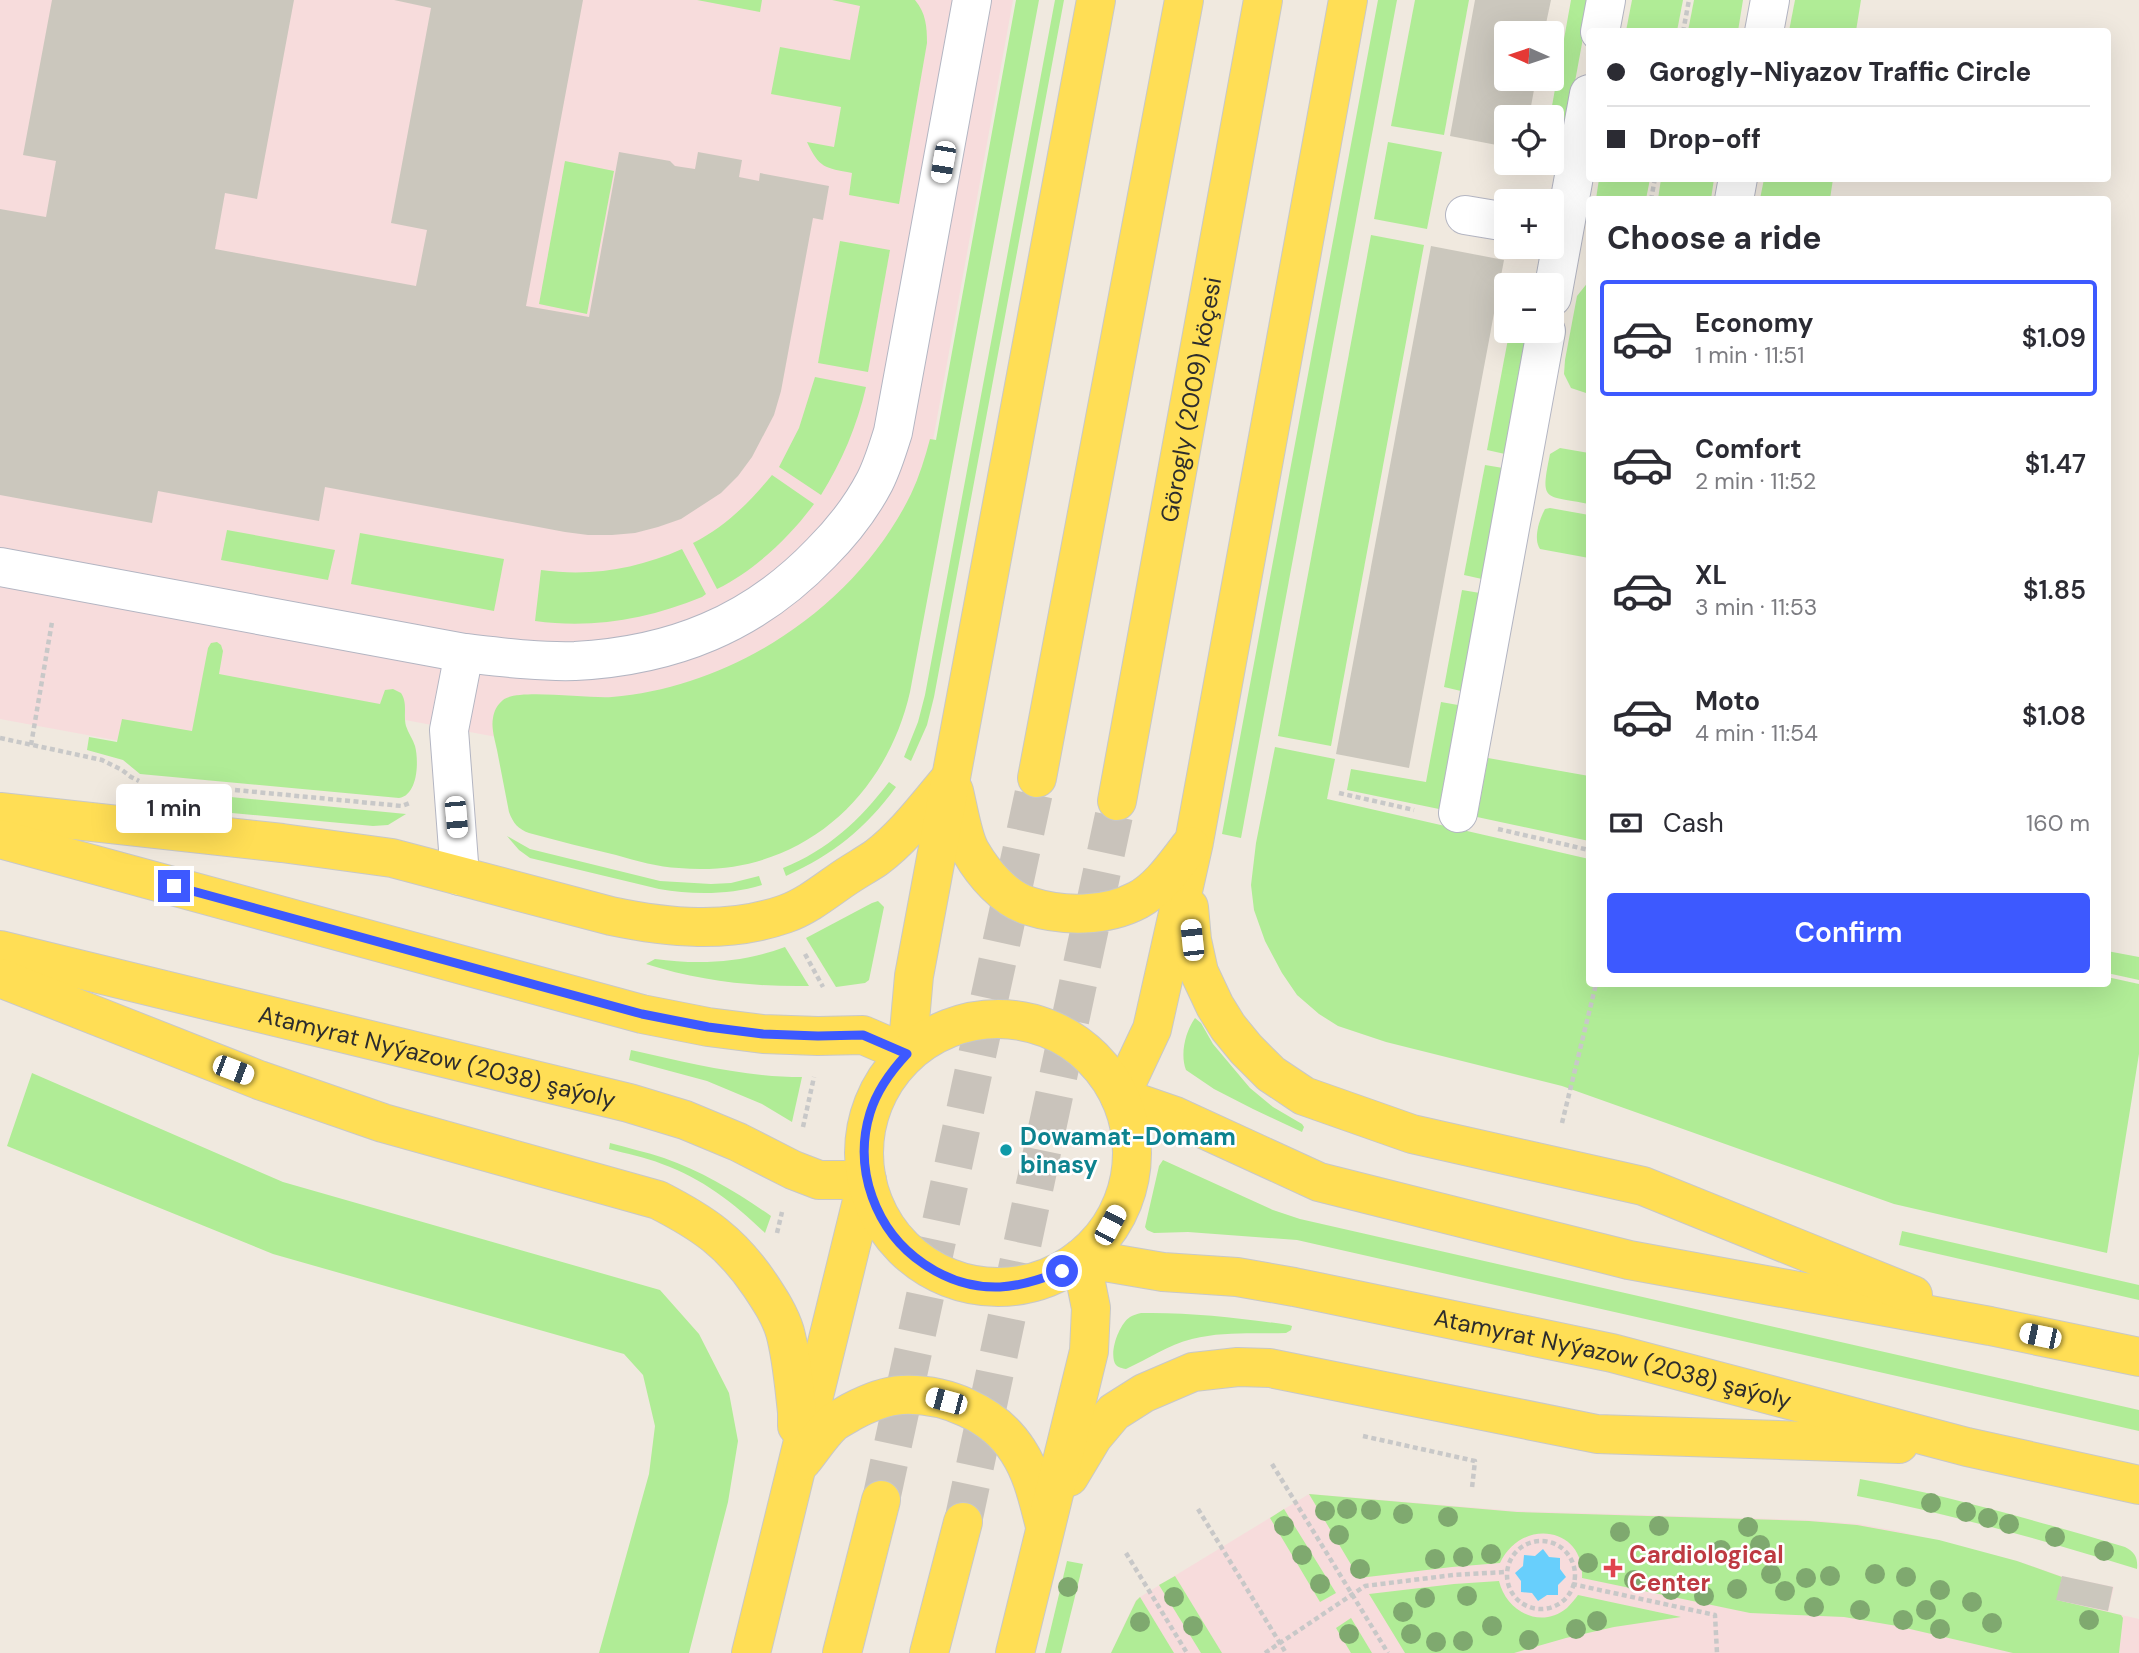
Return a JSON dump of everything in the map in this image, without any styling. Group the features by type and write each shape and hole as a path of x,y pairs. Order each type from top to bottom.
{"main road":[{"path":"907,1054 914,976 1096,0"},
{"path":"1037,778 1184,0"},
{"name":"Görogly (2009) köçesi","path":"1117,801 1263,0"},
{"path":"1120,1097 1153,1029 1194,842 1348,0"},
{"path":"951,778 970,851 1006,893 1027,906 1067,914 1091,914 1139,899 1163,880 1194,842"},
{"path":"0,812 347,850 391,858 611,916 685,928 731,926 758,921 786,914 813,900 877,856 911,824 951,778"},
{"path":"0,839 642,1014 763,1034 863,1035 907,1054"},
{"path":"1194,842 1188,903 1199,972 1215,1006 1246,1049 1271,1074 1304,1096 1412,1134 1643,1186 1990,1326"},
{"name":"Atamyrat Nyýazow (2038) şaýoly","path":"0,950 629,1103 685,1120 819,1180 867,1180"},
{"path":"0,978 259,1080 383,1123 658,1200 706,1227 746,1265 772,1303 784,1331 797,1412 797,1468"},
{"path":"1004,1018 1055,1031 1082,1048 1110,1079 1120,1097 1131,1140 1128,1185 1121,1205 1097,1243 1081,1258 1052,1275 1019,1285 997,1287 974,1285 953,1279 922,1263 897,1241 878,1213 867,1180 864,1158 865,1134 870,1112 891,1071 907,1054 942,1030 962,1023 1004,1018"},
{"path":"1120,1097 1175,1116 1320,1182 1629,1260 1990,1326 2139,1357"},
{"path":"751,1653 867,1180"},
{"path":"1015,1653 1089,1351 1091,1308 1081,1258"},
{"name":"Atamyrat Nyýazow (2038) şaýoly","path":"1081,1258 1163,1272 1237,1277 1283,1285 1612,1353 1967,1447 2139,1485"},
{"path":"1046,1529 1073,1469 1093,1437 1114,1412 1144,1393 1193,1372 1238,1367 1270,1368 1597,1434 1967,1447"},
{"path":"797,1468 834,1422 859,1408 877,1400 901,1395 932,1398 960,1405 980,1414 999,1429 1017,1449 1032,1476 1046,1529"},
{"path":"842,1653 881,1500"},
{"path":"929,1653 963,1522"}],"lane":[{"path":"0,567 464,653 519,659 573,661 609,658 681,643 745,616 779,592 836,538 874,482 893,432 972,0"},
{"path":"1601,28 1606,0"},
{"path":"1765,28 1770,0"},
{"path":"1558,273 1568,234 1586,114"},
{"path":"1465,215 1494,220"},
{"path":"1458,813 1544,343"},
{"path":"460,876 449,730 464,653"}],"path":[{"path":"1684,28 1689,0"},
{"path":"31,745 60,578"},
{"path":"0,738 102,760 141,781"},
{"path":"223,789 402,806 413,801"},
{"path":"804,952 823,987"},
{"path":"1550,1120 1562,1123 1595,987"},
{"path":"803,1128 814,1077"},
{"path":"775,1244 782,1212"},
{"path":"1363,1436 1475,1461 1472,1488"},
{"path":"1272,1465 1388,1653"},
{"path":"1198,1509 1286,1653"},
{"path":"1543,1541 1560,1547 1572,1560 1575,1578 1572,1584 1569,1594 1555,1606 1538,1609 1521,1604 1509,1590 1506,1572 1513,1555 1526,1544 1543,1541"},
{"path":"1126,1553 1187,1653"},
{"path":"1265,1653 1365,1586 1453,1575 1506,1572"},
{"path":"1572,1584 1715,1615 1717,1653"}],"shaded area":[{"path":"0,0 1013,0 893,660 690,773 346,709 332,780 0,719"},
{"name":"Cardiological Center","path":"1309,1494 1517,1511 1809,1520 1898,1531 2017,1561 2061,1576 2114,1587 2108,1612 2139,1619 2139,1653 1111,1653 1136,1600"}],"green space":[{"path":"697,0 762,0 760,12"},
{"path":"832,0 915,0 924,15 927,43 899,204 849,195 852,173 824,165 811,151 807,142 834,147 841,107 771,94 780,47 850,60 860,6"},
{"path":"1016,0 1039,0 910,692 898,732 880,767 856,799 828,825 796,846 760,861 721,868 655,865 522,830 509,812 493,730 494,713 503,700 537,694 612,697 658,690 703,677 746,658 787,633 825,604 859,571 888,534 914,488 930,439 936,440"},
{"path":"1055,0 1064,0 934,697 927,725 911,761 904,757 925,695"},
{"path":"1378,0 1397,0 1241,838 1222,834"},
{"path":"1415,0 1469,0 1444,135 1391,126"},
{"path":"1571,0 1590,0 1564,141 1564,105 1552,105 1555,91 1564,91 1564,39"},
{"path":"1632,0 1683,0 1678,28 1627,28"},
{"path":"1694,0 1743,0 1738,28 1689,28"},
{"path":"1795,0 1861,0 1856,28 1790,28"},
{"path":"1388,142 1442,152 1427,229 1374,219"},
{"path":"565,161 614,171 587,314 539,304"},
{"path":"1599,182 1649,182 1647,196 1596,196"},
{"path":"1661,182 1714,182 1711,196 1658,196"},
{"path":"1763,182 1833,182 1830,196 1761,196"},
{"path":"1371,235 1424,245 1331,746 1278,736"},
{"path":"840,241 890,250 868,372 818,363"},
{"path":"1586,285 1586,393 1571,388 1564,374 1577,296"},
{"path":"1507,343 1526,343 1505,454 1487,450"},
{"path":"815,377 866,387 848,443 821,495 779,467 799,428"},
{"path":"1560,448 1586,452 1586,503 1549,494 1546,481 1550,454"},
{"path":"1485,465 1503,468 1482,579 1464,575"},
{"path":"772,475 814,504 794,529 770,552 717,589 693,543 736,514"},
{"path":"1545,509 1586,514 1586,557 1540,549 1537,535"},
{"path":"227,530 335,550 328,580 221,560"},
{"path":"360,533 504,559 494,611 351,584"},
{"path":"682,549 706,594 702,597 661,611 620,620 578,624 535,621 541,570 613,570 648,562"},
{"path":"1462,590 1480,593 1461,691 1444,687"},
{"path":"217,642 223,651 219,674 380,704 385,690 393,689 401,693 406,726 416,752 416,776 410,791 399,798 140,774 123,760 87,750 89,737 117,742 122,719 192,731 208,648 211,643"},
{"path":"1441,702 1458,705 1439,809 1347,790 1351,769 1426,782"},
{"path":"1275,747 1335,759 1327,799 1586,858 1586,987 2111,987 2111,978 2139,984 2139,1054 2107,1253 1894,1204 1562,1086 1386,1042 1338,1026 1297,995 1265,941 1254,910 1251,885 1256,843"},
{"path":"1488,758 1586,775 1586,840 1477,817"},
{"path":"889,782 896,787 860,828 819,859 786,876 783,868 829,843 867,809"},
{"path":"129,787 406,814 388,825 373,826 156,806 145,801"},
{"path":"507,836 530,849 660,881 731,883 759,876 762,885 711,893 659,889 530,858"},
{"path":"878,901 884,907 869,980 865,983 836,987 806,938"},
{"path":"785,947 809,986 727,982 646,964 655,959 704,962 737,959"},
{"path":"2111,952 2139,957 2139,980 2111,974"},
{"path":"1195,1018 1250,1088 1273,1107 1302,1124 1302,1132 1214,1089 1186,1070 1184,1044"},
{"path":"631,1050 737,1072 802,1077 792,1122 762,1104 707,1081 629,1060"},
{"path":"32,1073 283,1182 660,1290 699,1334 729,1393 738,1441 728,1502 689,1653 599,1653 649,1474 655,1426 643,1375 624,1354 273,1254 7,1146"},
{"path":"610,1143 664,1158 719,1183 771,1216 765,1233 730,1202 704,1184 656,1162 609,1149"},
{"path":"1163,1160 1273,1210 1300,1219 2139,1410 2139,1431 1297,1240 1188,1232 1154,1233 1145,1227 1159,1166"},
{"path":"1902,1231 2139,1285 2139,1300 1899,1245"},
{"path":"1141,1313 1215,1316 1292,1326 1286,1333 1204,1336 1166,1348 1126,1369 1119,1367 1113,1354 1119,1332 1130,1317"},
{"path":"1860,1479 1960,1501 2125,1547 2135,1556 2137,1569 1998,1529 1857,1496"},
{"path":"1309,1494 1517,1512 1809,1521 1857,1525 1939,1540 2017,1561 2062,1577 2057,1600 2121,1615 2123,1618 2119,1653 2013,1653 1897,1626 1844,1617 1750,1613 1582,1578 1580,1561 1574,1548 1563,1539 1550,1534 1536,1534 1523,1539 1510,1548 1500,1563 1359,1578"},
{"path":"1284,1509 1336,1593 1320,1602 1270,1518"},
{"path":"1067,1561 1083,1564 1061,1653 1045,1653"},
{"path":"1175,1576 1222,1653 1201,1653 1159,1585"},
{"path":"1499,1581 1503,1592 1516,1609 1535,1617 1557,1614 1567,1608 1578,1595 1681,1617 1614,1627 1514,1653 1405,1653 1369,1594"},
{"path":"1140,1597 1174,1653 1111,1653"},
{"path":"1351,1618 1372,1653 1351,1653 1336,1628"}],"water":[{"path":"1543,1549 1549,1557 1560,1558 1560,1569 1566,1577 1558,1585 1558,1595 1547,1595 1538,1601 1532,1593 1521,1592 1521,1581 1515,1573 1523,1566 1524,1555 1535,1556"}],"building":[{"path":"52,0 294,0 257,199 225,193 215,249 416,286 427,230 391,223 431,8 394,0 583,0 526,306 589,317 619,152 670,161 675,166 695,169 698,152 742,160 739,177 759,181 760,173 829,186 823,220 813,218 781,391 774,415 752,457 721,493 681,519 635,533 612,535 565,532 325,487 319,521 158,491 152,523 0,495 0,209 46,217 56,161 23,155"},
{"path":"1475,0 1551,0 1547,21 1494,21 1494,91 1534,91 1531,105 1494,105 1494,144 1450,136"},
{"path":"1431,246 1504,260 1502,273 1494,273 1494,313 1409,768 1336,754"},
{"path":"2062,1576 2113,1587 2108,1611 2056,1600"}],"tunnel":[{"path":"881,1500 1037,778"},
{"path":"963,1522 1117,801"}],"place":[{"name":"Dowamat-Domam binasy","path":"1006,1150"},
{"name":"Cardiological Center","path":"1613,1568"}],"route":[{"path":"174,886 642,1014 763,1034 863,1035 907,1054 891,1071 879,1090 865,1134 867,1180 883,1223 913,1257 953,1279 974,1285 1019,1285 1062,1271"}]}
